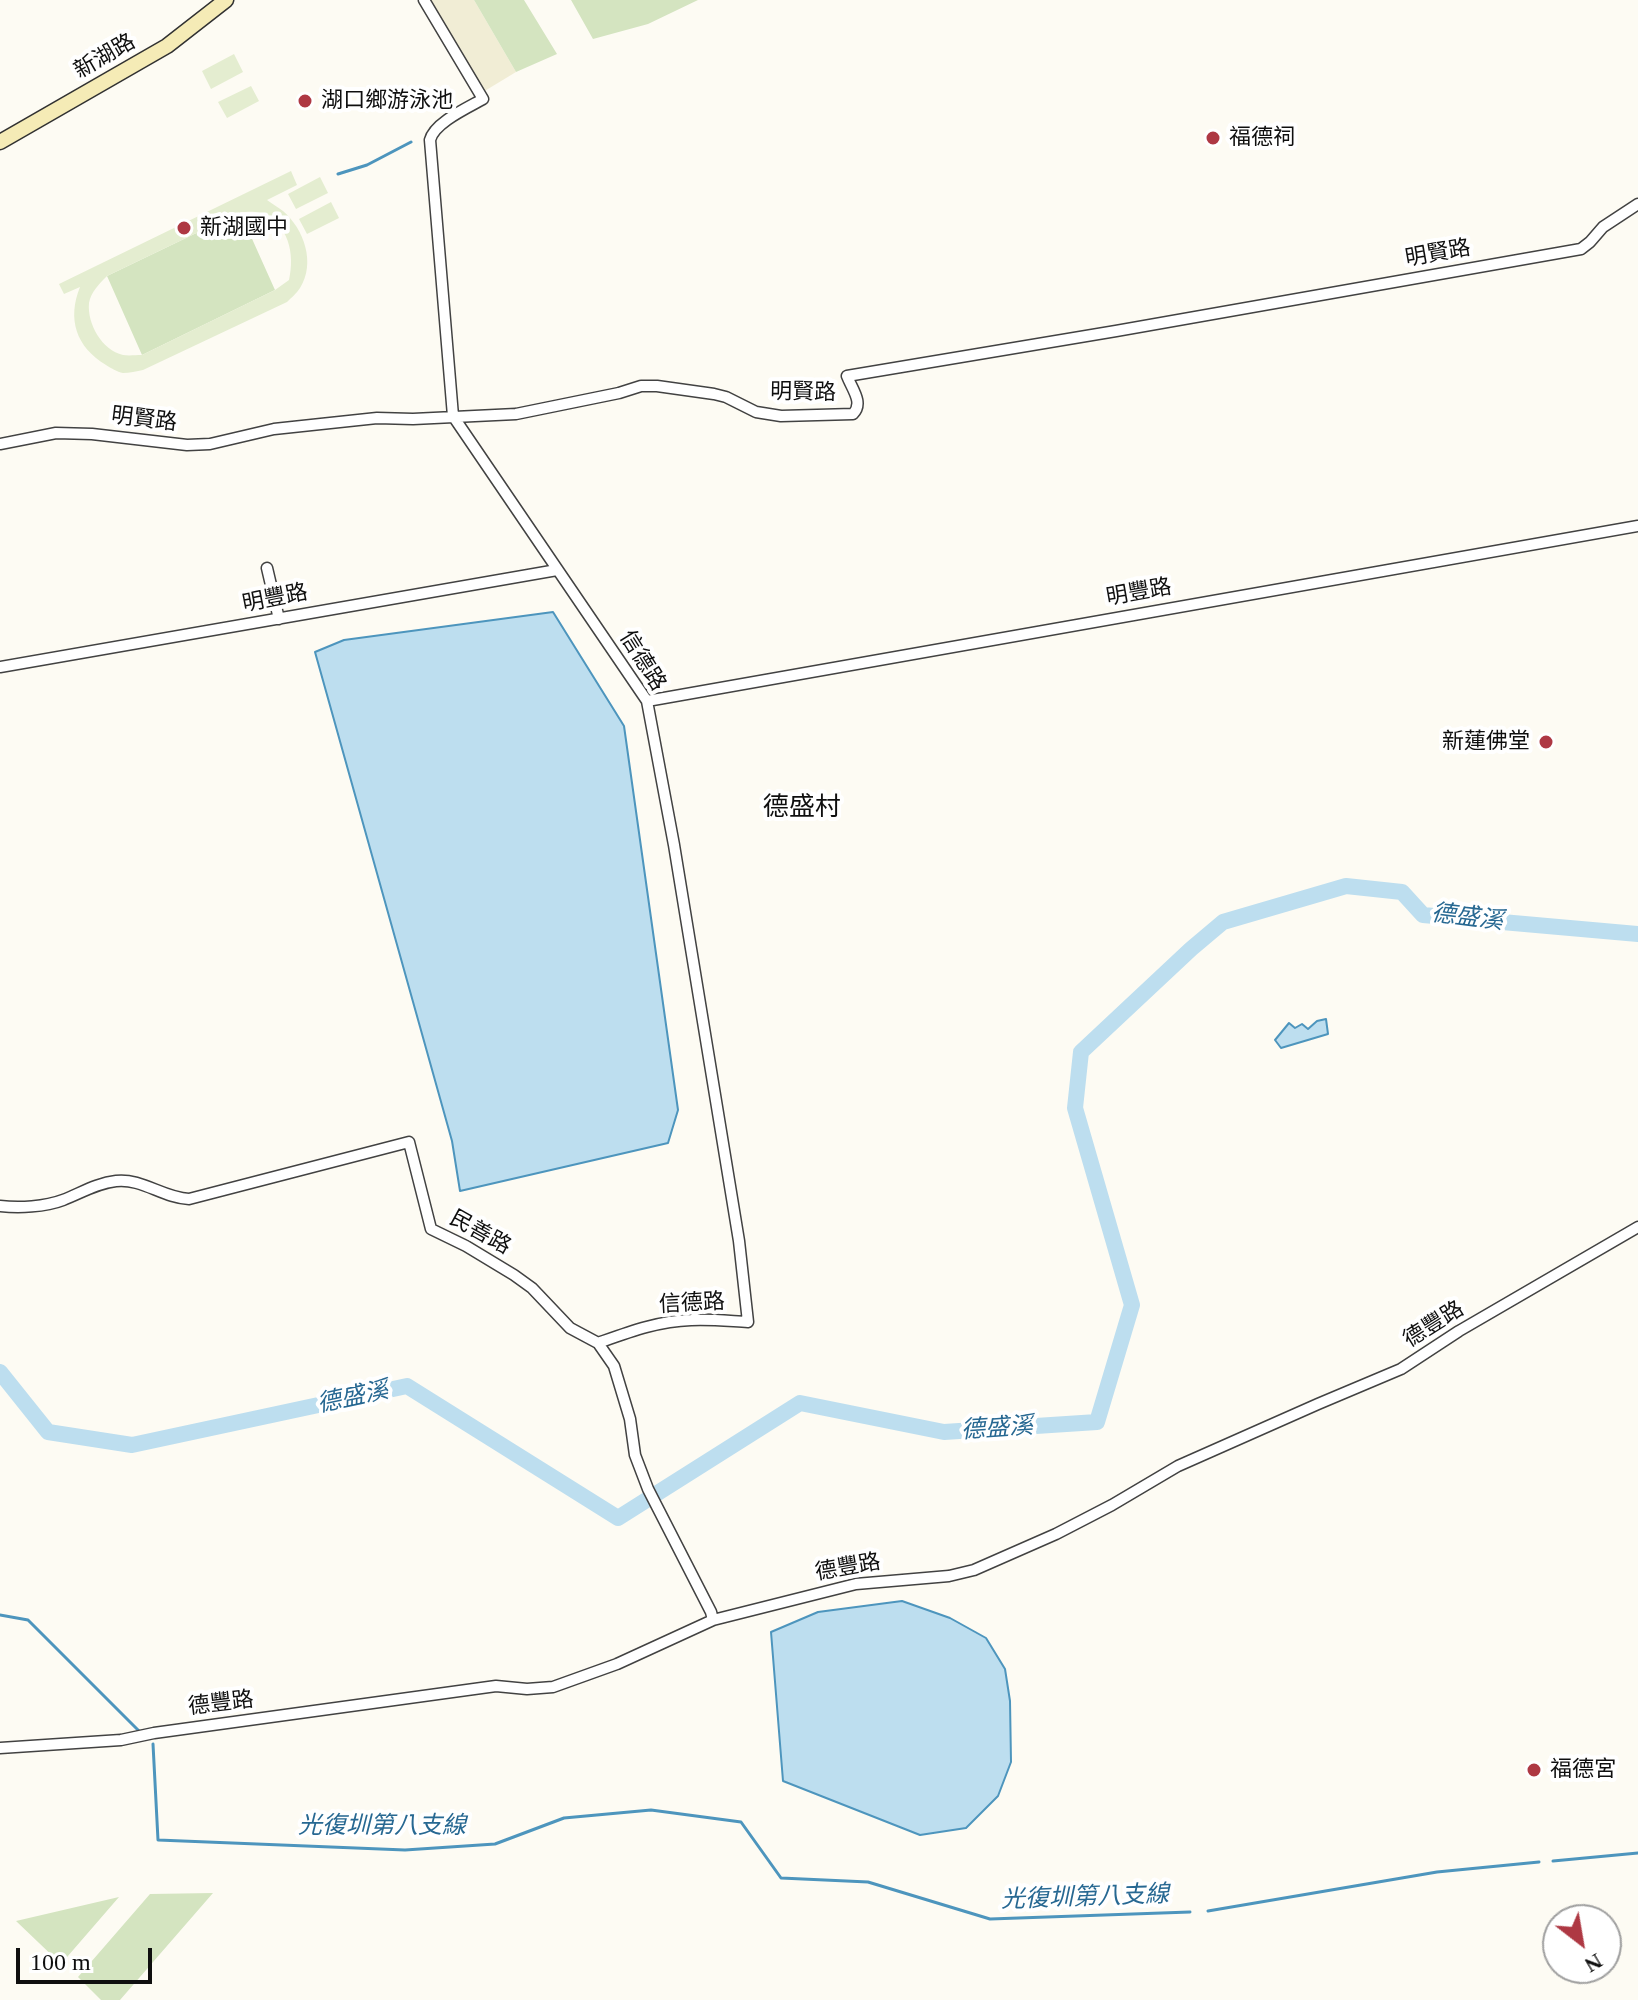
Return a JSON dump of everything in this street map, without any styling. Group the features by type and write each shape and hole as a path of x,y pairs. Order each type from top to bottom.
{"street":[{"name":"新湖路","path":"0,142 167,46 226,0"},
{"name":"信德路","path":"424,0 483,99 442,124 432,132 430,140 453,416 647,701 737,1225 748,1322 693,1319 669,1322 598,1343"},
{"name":"明賢路","path":"0,444 56,433 187,445 210,444 304,425 377,418 516,414 641,386 714,394 756,412 781,416 853,414 858,404 847,376 1581,249 1603,227 1638,204"},
{"name":"明豐路","path":"647,701 1638,526"},
{"path":"267,568 279,619"},
{"name":"明豐路","path":"0,667 557,570"},
{"name":"民善路","path":"0,1206 15,1208 59,1202 99,1184 119,1180 134,1181 175,1198 189,1199 409,1142 431,1229 466,1246 532,1288 570,1328 598,1343 614,1366 630,1419 635,1455 648,1489 713,1620"},
{"name":"德豐路","path":"0,1748 121,1740 496,1686 527,1689 553,1687 617,1664 713,1620 856,1584 949,1576 974,1570 1112,1505 1178,1466 1401,1369 1459,1331 1638,1227"}],"shaded area":[{"path":"431,0 474,0 516,72 483,92"}],"green space":[{"path":"474,0 524,0 557,54 516,72"},
{"path":"571,0 698,0 648,24 593,39"},
{"path":"234,54 243,72 211,89 202,71"},
{"path":"251,86 259,101 227,118 218,102"},
{"path":"291,171 297,185 267,200 283,211 297,227 307,257 305,278 287,302 143,370 123,373 112,369 87,350 75,321 74,310 80,287 64,294 59,284","holes":["240,212 258,212 278,224 284,232 290,250 289,280 275,290 142,355 123,355 102,342 93,327 89,303 93,292 107,276"]},
{"path":"320,177 328,193 296,209 288,194"},
{"path":"331,202 339,218 307,234 299,219"},
{"path":"240,212 275,290 142,355 107,276"},
{"path":"213,1893 120,2000 101,2000 78,1977 150,1894"},
{"path":"119,1897 61,1964 16,1921"}],"water":[{"path":"553,612 624,726 678,1110 668,1143 460,1191 452,1141 315,652 344,640"},
{"path":"1326,1019 1328,1034 1281,1048 1275,1040 1289,1023 1295,1028 1302,1024 1308,1029 1317,1021"},
{"path":"902,1601 950,1618 986,1638 1005,1669 1010,1701 1011,1762 998,1796 966,1828 920,1835 783,1781 771,1632 818,1612"}],"waterway":[{"path":"338,174 367,165 411,142"},
{"name":"德盛溪","path":"0,1372 48,1432 132,1445 407,1386 618,1518 800,1403 944,1432 1097,1422 1132,1305 1075,1108 1081,1052 1191,949 1223,922 1346,886 1402,892 1423,915 1638,934"},
{"name":"光復圳第八支線","path":"0,1615 28,1620 141,1733"},
{"name":"光復圳第八支線","path":"153,1744 158,1840 405,1850 495,1844 564,1818 651,1810 741,1822 781,1878 868,1882 990,1919 1190,1912"},
{"name":"光復圳第八支線","path":"1553,1861 1638,1853"},
{"name":"光復圳第八支線","path":"1208,1911 1437,1872 1539,1862"}],"place":[{"name":"湖口鄉游泳池","path":"305,101"},
{"name":"福德祠","path":"1213,138"},
{"name":"新湖國中","path":"184,228"},
{"name":"新蓮佛堂","path":"1546,742"},
{"name":"福德宮","path":"1534,1770"}],"district":[{"name":"德盛村","path":"802,808"}]}
